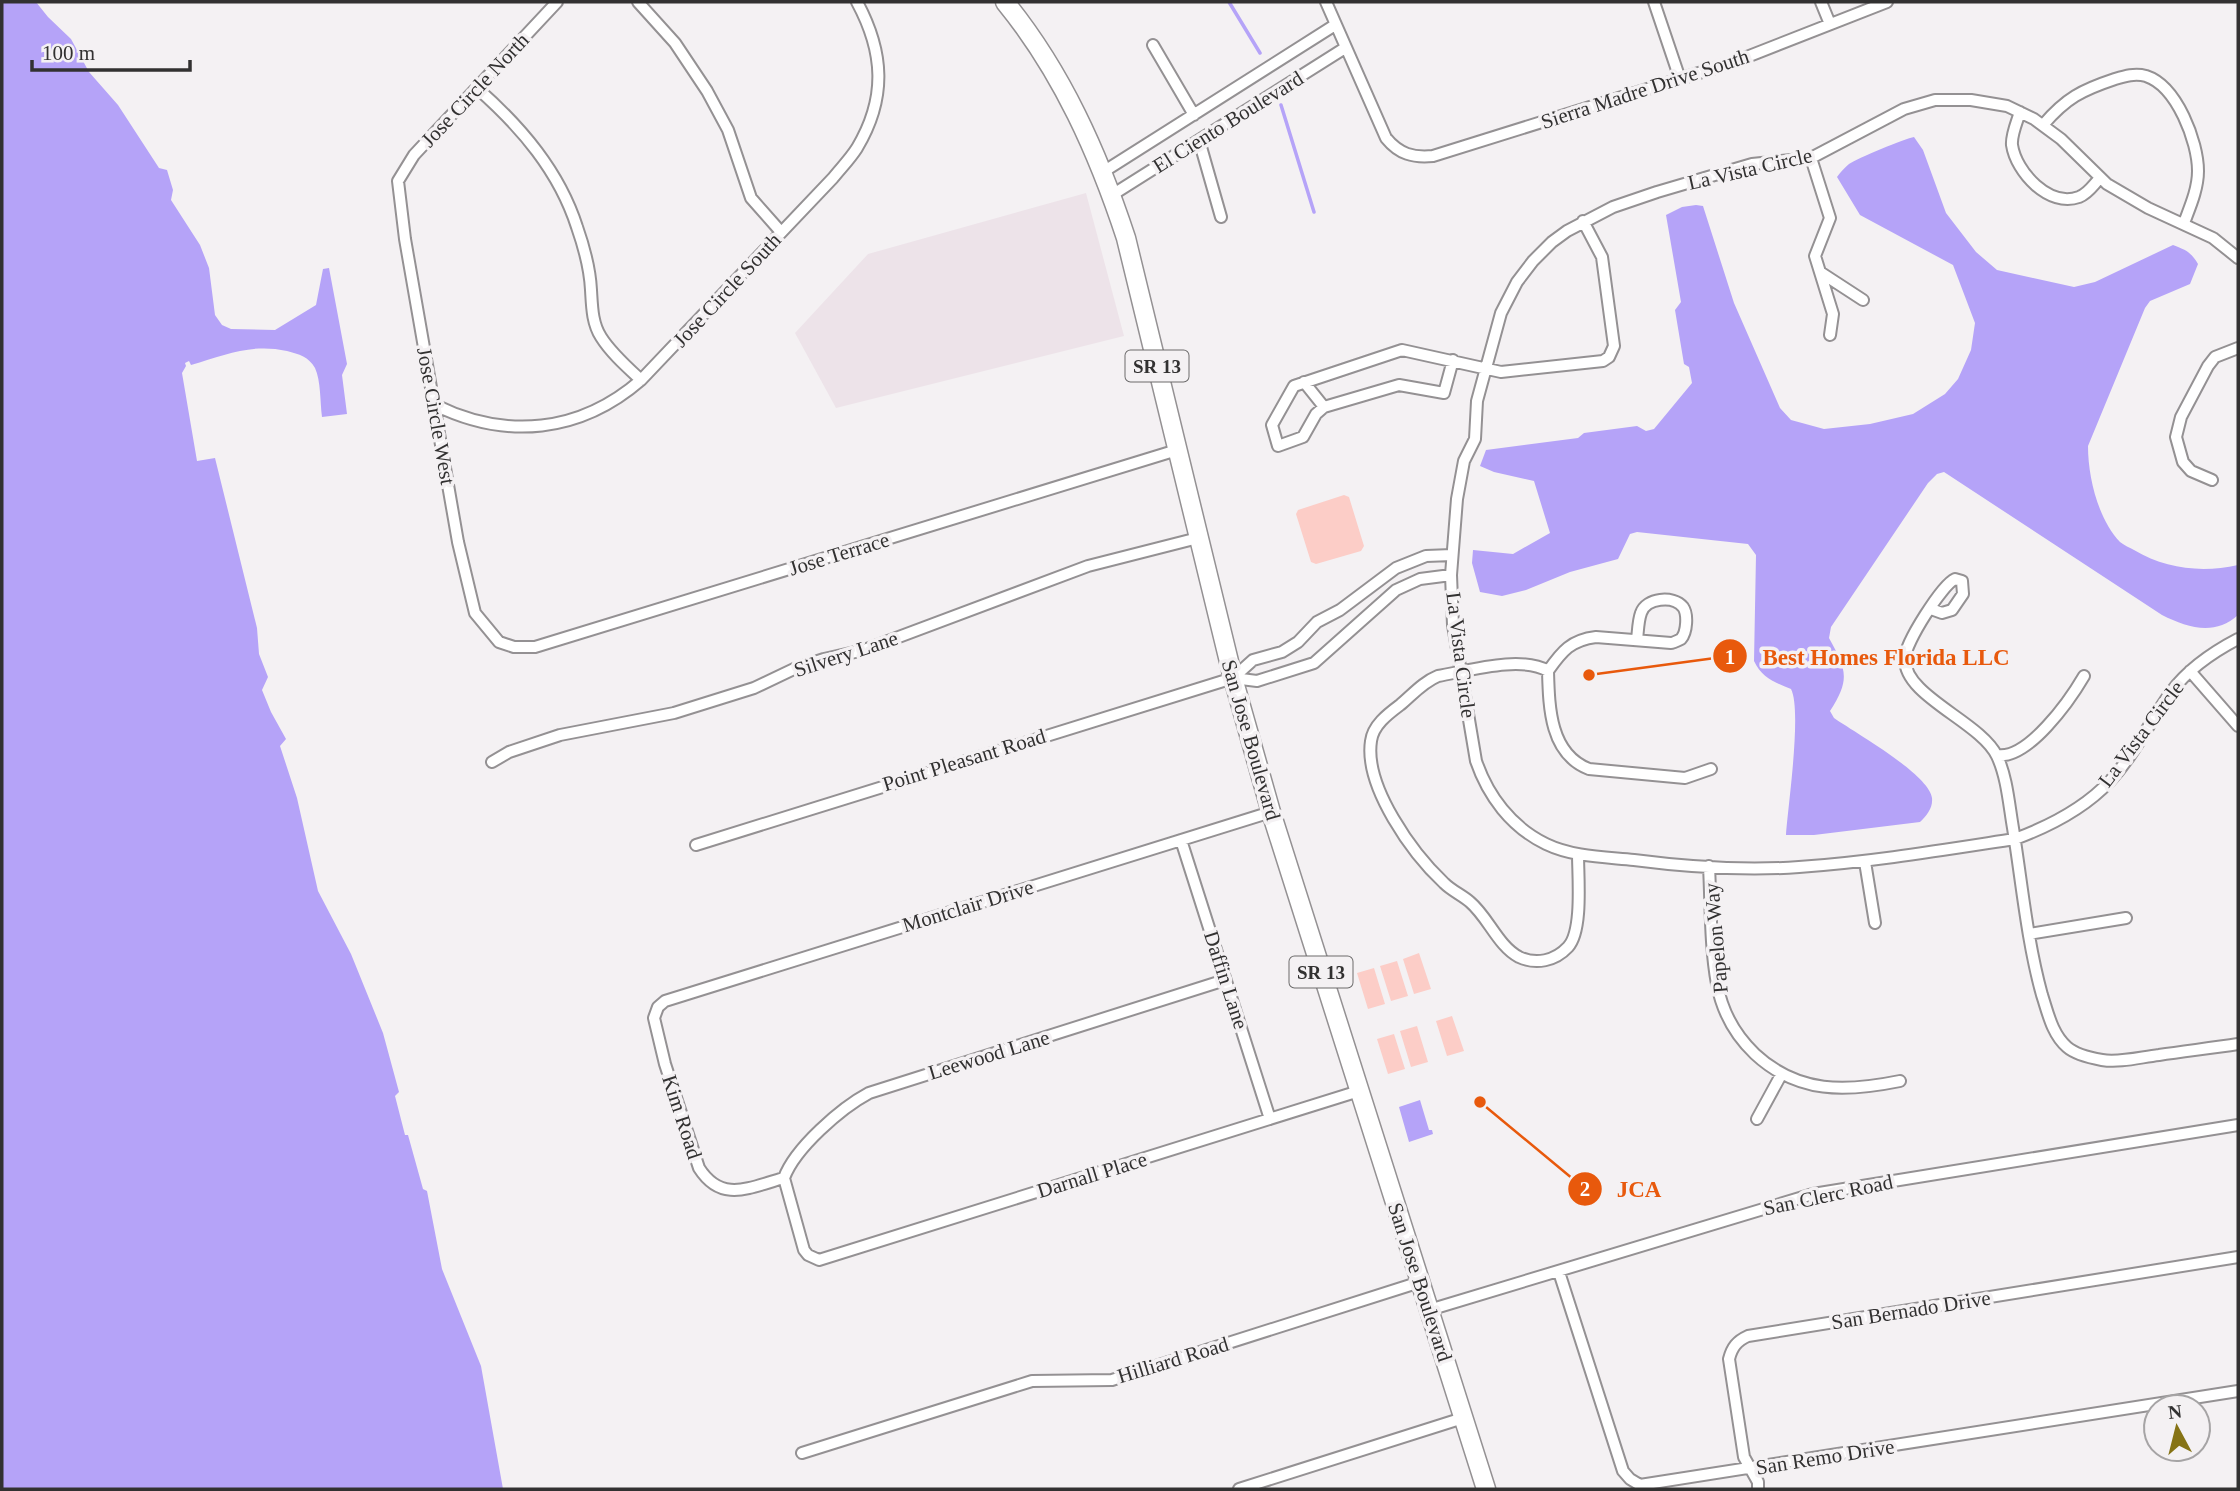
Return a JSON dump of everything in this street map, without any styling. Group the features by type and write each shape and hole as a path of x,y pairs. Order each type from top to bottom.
{"main road":[{"name":"San Jose Boulevard","path":"1005,2 1057,77 1103,172 1126,238 1233,678 1271,812 1486,1489"}],"street":[{"name":"Jose Circle North","path":"398,181 414,155 557,2"},
{"path":"638,2 675,43 707,91 728,130 751,198 780,232"},
{"name":"Jose Circle South","path":"435,405 455,415 485,424 537,426 589,414 619,398 641,380 848,159 863,136 874,109 878,87 878,58 872,30 857,2"},
{"path":"1326,2 1345,48"},
{"path":"1654,2 1679,79"},
{"path":"1821,2 1830,24"},
{"name":"Sierra Madre Drive South","path":"1345,48 1386,138 1400,151 1421,157 1433,156 1734,62 1887,2"},
{"name":"El Ciento Boulevard","path":"1103,172 1335,25"},
{"path":"1153,45 1194,115"},
{"name":"El Ciento Boulevard","path":"1112,195 1345,48"},
{"path":"2043,125 2058,108 2084,89 2131,74 2147,76 2159,83 2184,114 2193,142 2198,172 2194,195 2184,223 2213,238 2238,258"},
{"path":"478,89 508,116 553,174 578,230 587,263 592,311 600,336 641,380"},
{"name":"La Vista Circle","path":"2184,223 2131,199 2099,178 2061,139 2043,125 2007,106 1970,100 1935,100 1904,108 1811,158 1752,164 1613,207 1584,221 1552,242 1533,261 1517,282 1501,313 1477,401 1475,439 1464,461 1457,499 1451,575 1453,625 1476,761 1482,779 1508,816 1530,835 1559,850 1670,865 1709,866 1796,867 1865,862 2015,839 2069,814 2110,782 2173,690 2190,671 2222,647 2238,639"},
{"path":"2020,112 2012,142 2015,157 2024,174 2039,187 2068,199 2089,191 2099,178"},
{"path":"1199,140 1221,217"},
{"path":"1811,158 1830,218 1815,256 1833,314 1830,335"},
{"name":"Jose Circle West","path":"398,181 405,239 458,542 475,613 499,642"},
{"path":"1453,360 1444,393 1399,385 1324,407 1316,414 1303,437 1278,446 1272,425 1294,386 1402,350 1453,360 1486,369 1511,372 1603,361 1609,357 1614,346 1602,257 1584,221"},
{"path":"1820,272 1863,300"},
{"path":"2212,480 2191,471 2183,463 2176,437 2181,417 2208,366 2216,357 2238,348"},
{"path":"1304,382 1324,407"},
{"name":"Jose Terrace","path":"499,642 514,647 535,646 1177,450"},
{"name":"Silvery Lane","path":"492,762 509,752 560,735 674,713 754,688 796,668 875,646 1088,566 1198,538"},
{"name":"Point Pleasant Road","path":"1233,678 1253,660 1282,652 1298,642 1317,622 1336,613 1396,568 1413,559 1452,555"},
{"name":"Point Pleasant Road","path":"696,845 1233,678 1257,681 1314,663 1389,595 1420,579 1451,575"},
{"path":"1378,582 1389,595"},
{"path":"1637,640 1641,613 1646,603 1656,600 1675,602 1683,607 1686,615 1685,631 1681,640 1671,643 1596,637 1572,642 1563,650 1548,671 1560,747 1568,758 1590,769 1685,778 1711,769"},
{"path":"1931,608 1906,651 1908,673 1919,688 1978,731 1997,755 2008,795 2034,965 2050,1020 2067,1047 2088,1057 2113,1061 2238,1044"},
{"path":"1336,613 1352,631"},
{"path":"1548,671 1521,664 1429,680 1383,719 1371,740 1372,766 1380,790 1404,835 1419,855 1443,883 1470,901 1517,956 1530,961 1544,961 1558,956 1570,945 1576,930 1578,854"},
{"path":"2190,671 2238,726"},
{"path":"1997,755 2004,756 2014,751 2048,727 2084,676"},
{"name":"Montclair Drive","path":"665,1001 1271,812"},
{"name":"Daffin Lane","path":"1181,840 1270,1119"},
{"path":"1865,862 1875,923"},
{"name":"Papelon Way","path":"1709,866 1715,969 1723,1008 1745,1045 1781,1074 1808,1084 1843,1088 1900,1081"},
{"path":"2029,934 2126,918"},
{"name":"Leewood Lane","path":"784,1178 794,1159 822,1130 851,1104 869,1093 1225,980"},
{"name":"Kim Road","path":"665,1001 658,1007 654,1018 668,1073 699,1168 706,1180 729,1191 784,1178"},
{"path":"1757,1119 1781,1074"},
{"name":"Darnall Place","path":"784,1178 804,1250 819,1260 1359,1091"},
{"name":"San Clerc Road","path":"1429,1310 1813,1194 2238,1125"},
{"name":"San Bernado Drive","path":"1758,1489 1758,1482 1744,1457 1730,1359 1732,1349 1739,1340 1748,1336 2238,1257"},
{"name":"San Remo Drive","path":"1559,1272 1623,1471 1640,1485 2238,1391"},
{"name":"Hilliard Road","path":"802,1452 1032,1381 1112,1380 1420,1282"},
{"path":"1239,1489 1463,1418"}],"shaded area":[{"path":"2,2 36,2 71,39 89,72 118,105 159,168 167,170 173,190 171,200 200,245 209,268 215,315 222,325 231,329 275,330 316,305 323,269 329,268 347,364 342,375 347,414 322,417 315,368 303,356 287,351 250,349 191,365 189,361 185,363 182,373 197,461 215,458 257,628 259,654 268,677 262,690 286,739 280,746 297,798 318,891 351,954 383,1033 399,1092 395,1096 405,1135 408,1135 423,1189 427,1191 442,1269 481,1366 503,1489 2,1489"},
{"path":"1914,137 1923,150 1946,213 1976,252 1997,270 2074,287 2095,282 2173,245 2188,252 2198,264 2190,284 2150,301 2145,308 2088,446 2090,471 2100,510 2112,533 2123,544 2146,556 2184,568 2211,569 2238,565 2238,615 2229,622 2211,628 2172,620 1944,472 1937,474 1928,483 1831,627 1829,638 1844,674 1841,690 1830,711 1834,718 1889,754 1918,777 1928,788 1932,798 1930,808 1920,822 1814,835 1786,835 1795,737 1794,700 1791,689 1774,682 1754,661 1756,555 1748,544 1637,532 1630,534 1618,559 1570,572 1526,590 1502,596 1480,592 1472,563 1473,550 1513,554 1550,533 1534,481 1480,466 1486,450 1578,438 1584,433 1637,426 1646,431 1654,429 1692,383 1689,367 1684,364 1675,310 1681,302 1666,215 1682,207 1703,206 1734,303 1780,408 1791,420 1824,429 1870,424 1913,414 1945,394 1958,379 1971,350 1975,323 1953,265 1860,215 1837,177 1853,161"},
{"path":"1086,193 1124,336 836,408 795,333 868,254"},
{"path":"1344,495 1349,497 1364,546 1361,551 1316,564 1311,562 1296,514 1298,510"},
{"path":"1419,953 1431,989 1414,994 1403,959"},
{"path":"1397,961 1408,996 1391,1001 1380,966"},
{"path":"1374,968 1385,1004 1368,1009 1357,973"},
{"path":"1452,1016 1464,1051 1447,1056 1436,1021"},
{"path":"1417,1026 1428,1062 1411,1067 1400,1031"},
{"path":"1394,1034 1405,1069 1388,1074 1377,1039"},
{"path":"1420,1100 1429,1130 1432,1130 1433,1134 1409,1142 1399,1107"}],"waterway":[{"path":"1229,2 1260,53"},
{"path":"1281,105 1314,212"}],"place":[{"name":"Best Homes Florida LLC","path":"1589,675"},
{"name":"JCA","path":"1480,1102"}]}
